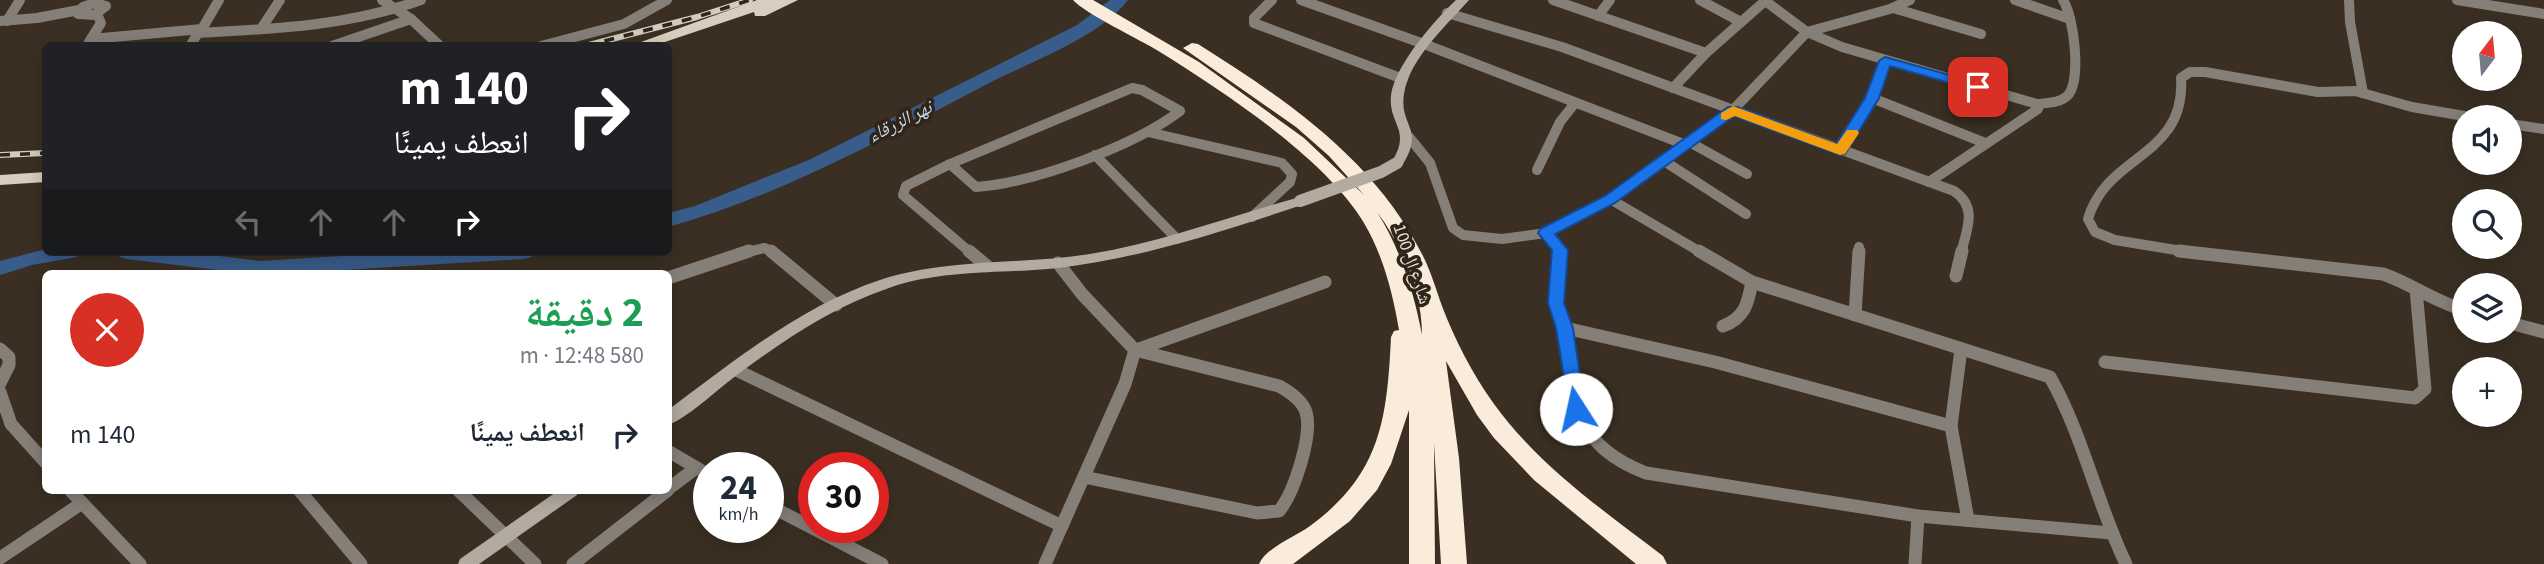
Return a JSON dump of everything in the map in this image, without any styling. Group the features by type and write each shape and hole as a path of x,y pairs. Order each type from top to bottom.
{"highway":[{"name":"شارع ال 100","path":"1081,0 1261,90 1313,130 1352,166 1387,210 1414,260 1431,304 1434,351 1444,414 1454,564"},
{"name":"شارع ال 100","path":"1110,0 1187,52 1333,172 1368,215 1383,240 1405,310 1418,375 1422,415 1422,564"},
{"path":"1431,304 1462,374 1504,435 1550,479 1654,564"},
{"path":"1272,564 1311,541 1347,512 1371,480 1397,414 1405,310"}],"main road":[{"path":"650,42 737,14 769,0"},
{"path":"672,43 745,19 791,0"},
{"path":"0,170 42,167"},
{"path":"0,180 42,177"}],"street":[{"path":"3,21 20,0"},
{"path":"193,42 219,0"},
{"path":"261,29 280,0"},
{"path":"382,0 411,19 436,42"},
{"path":"89,42 200,31 338,23 398,9 421,0"},
{"path":"556,42 624,24 667,0"},
{"path":"1272,0 1254,18 1254,23 1403,79"},
{"path":"1301,0 1324,3 1576,103 1688,144 1747,174"},
{"path":"1464,0 1447,13 1424,44 1403,79 1397,101 1409,137 1430,163 1453,228 1463,234 1488,238 1526,237 1546,233 1610,199 1733,110 1807,32 1892,8 1910,0"},
{"path":"1553,0 1706,54"},
{"path":"1598,16 1610,0"},
{"path":"1700,0 1741,22"},
{"path":"2014,0 2070,19"},
{"path":"1673,88 1765,1 1807,32 1885,61 2037,104 2062,99 2071,90 2075,64 2068,4 2063,0"},
{"path":"2349,0 2350,22 2363,93"},
{"path":"2457,0 2544,14"},
{"path":"3,21 109,2"},
{"path":"84,5 80,16 97,14 109,2"},
{"path":"1892,8 1981,34"},
{"path":"1447,13 1562,47 1954,191 1965,198 1969,205 1956,276"},
{"path":"89,42 102,23 97,14"},
{"path":"344,42 411,19"},
{"path":"1840,150 1872,98 1885,61"},
{"path":"2452,114 2412,107 2363,93 2318,92 2205,72 2185,74 2181,78 2177,117 2158,141 2101,190 2088,214 2088,222 2100,235 2126,243 2222,258 2383,274 2397,278 2440,303 2452,306"},
{"path":"950,164 973,185 982,188 1095,155 1148,132 1180,111 1142,89 1132,88 950,164 906,186 903,195 987,266"},
{"path":"1872,98 1985,143"},
{"path":"1537,170 1560,122 1576,103"},
{"path":"1929,182 2038,109 2037,104"},
{"path":"2522,126 2544,130"},
{"path":"1148,132 1255,155 1287,167 1292,174 1290,182 1252,217"},
{"path":"672,416 734,369 836,305 883,285 926,272 1058,263 1177,239 1252,217 1381,172 1397,163 1404,154 1409,137"},
{"path":"1095,155 1177,239"},
{"path":"1664,161 1746,214"},
{"path":"1610,199 1752,282 1961,349 2028,366 2050,377 2062,398 2111,533 2126,564"},
{"path":"1546,233 1560,250 1556,303 1564,328 1576,409 1599,446 1615,459 1665,478 1729,484 1918,516 2111,533"},
{"path":"1855,315 1859,247"},
{"path":"672,277 765,248 836,305"},
{"path":"1058,263 1082,294 1135,350 1279,386 1293,394 1303,405 1307,418 1290,498 1279,511 1257,513 1084,477"},
{"path":"1135,350 1325,282"},
{"path":"1723,326 1733,324 1746,312 1752,282"},
{"path":"2105,362 2415,398 2425,389 2416,289"},
{"path":"2522,326 2544,332"},
{"path":"1564,328 1727,365 1951,426"},
{"path":"0,349 9,357 9,365 0,383"},
{"path":"1961,349 1951,426 1968,520"},
{"path":"1045,564 1129,372 1135,350"},
{"path":"734,369 1062,526"},
{"path":"0,392 11,424 42,459"},
{"path":"672,453 693,466"},
{"path":"672,488 693,476"},
{"path":"74,494 140,564"},
{"path":"302,494 361,564"},
{"path":"462,494 535,564"},
{"path":"466,564 564,494"},
{"path":"573,564 663,494"},
{"path":"0,558 82,503"},
{"path":"784,513 882,564"},
{"path":"1915,564 1918,516"}],"waterway":[{"name":"نهر الزرقاء","path":"672,219 702,211 818,163 1083,29 1120,0"},
{"name":"نهر الزرقاء","path":"0,268 43,256"},
{"name":"نهر الزرقاء","path":"160,256 260,268 458,256"}],"railway":[{"path":"600,42 750,0"},
{"path":"0,155 42,153"}],"slow traffic":[{"path":"1726,116 1733,110 1840,150 1852,133"}],"route":[{"path":"1576,409 1564,328 1556,303 1560,250 1546,233 1610,199 1733,110 1840,150 1872,98 1885,61 1978,87"}]}
